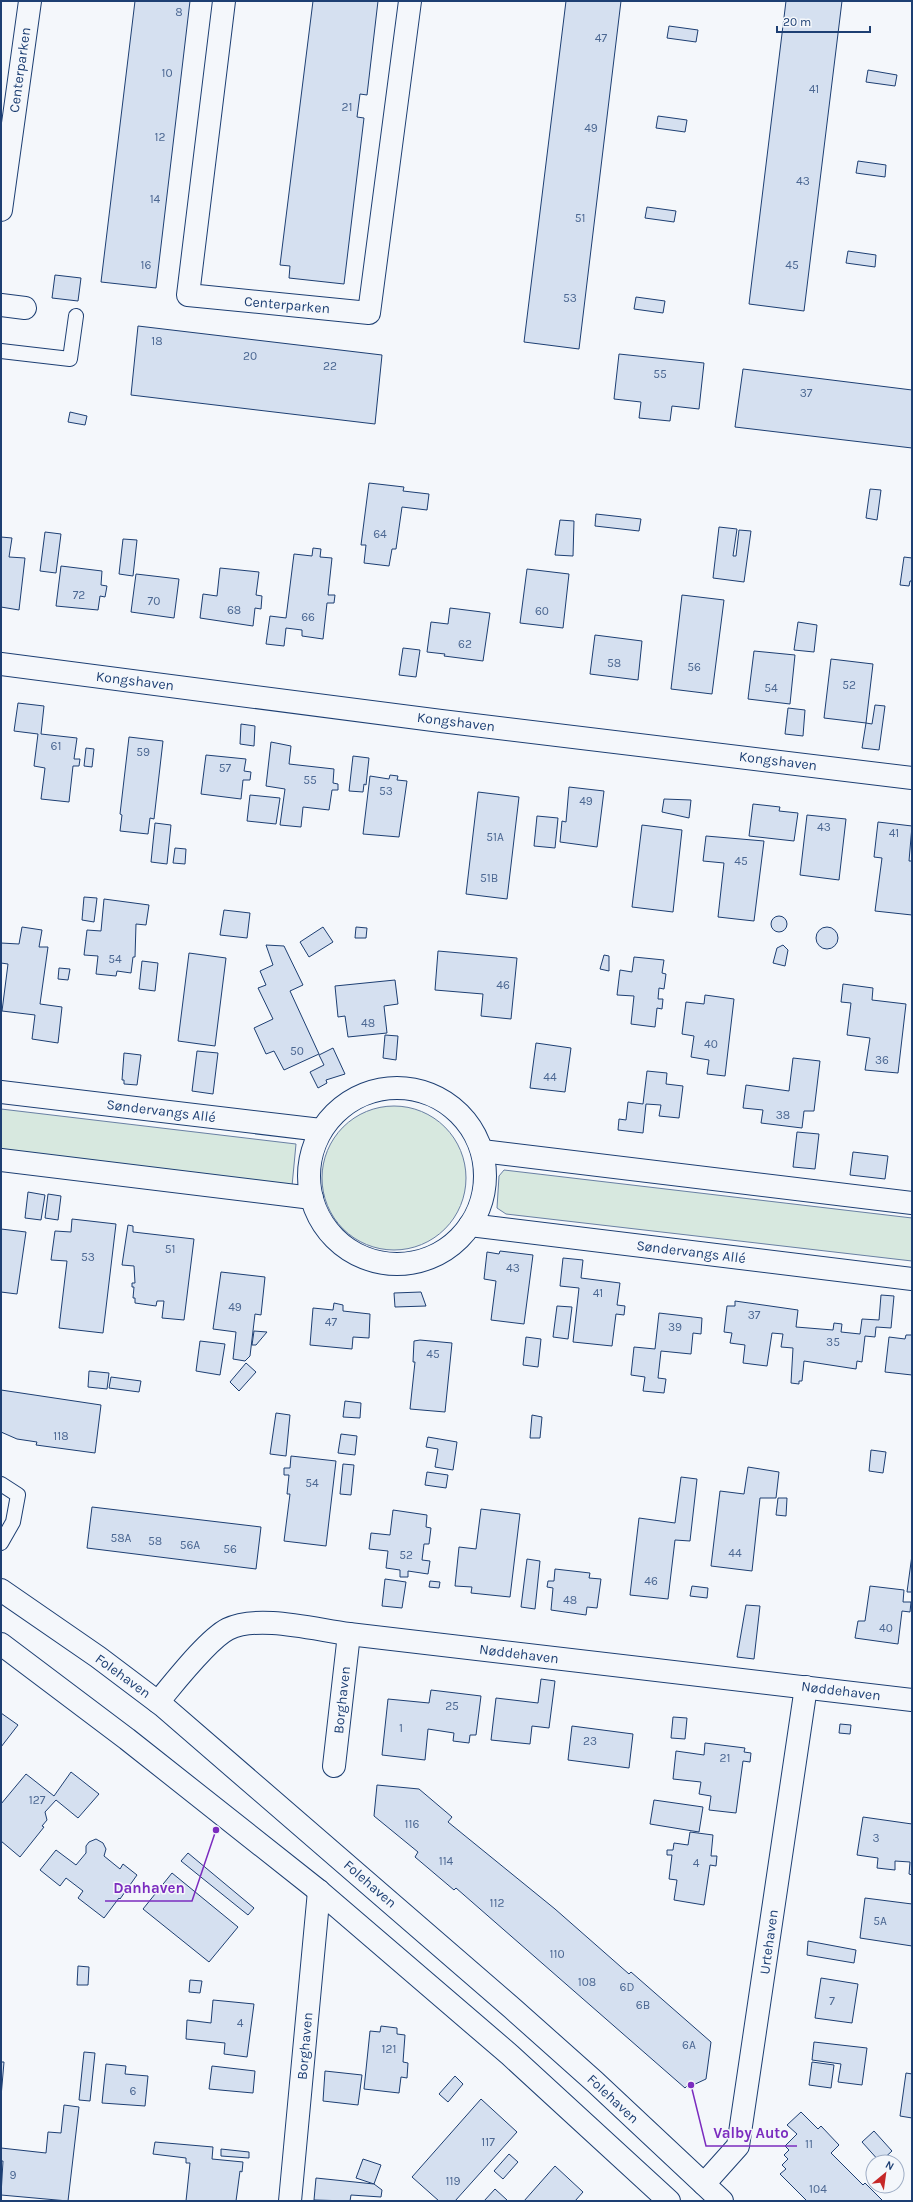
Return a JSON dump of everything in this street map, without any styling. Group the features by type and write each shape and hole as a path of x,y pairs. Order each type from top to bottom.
{"street":[{"name":"Centerparken","path":"1,210 30,1"},
{"name":"Centerparken","path":"224,1 188,295 369,313 410,1"},
{"path":"1,305 25,308"},
{"name":"Kongshaven","path":"1,664 441,721 912,778"},
{"path":"402,1087 429,1093 452,1106 470,1126 482,1151 485,1176 482,1195 470,1225 454,1243 434,1256 410,1263 387,1263 366,1258 348,1249 337,1240 320,1218 312,1198 309,1181 309,1163 314,1145 321,1130 342,1106 371,1091 402,1087"},
{"name":"Søndervangs Allé","path":"1,1092 321,1130"},
{"path":"482,1151 912,1203"},
{"path":"1,1160 312,1198"},
{"name":"Søndervangs Allé","path":"470,1225 912,1279"},
{"name":"Folehaven","path":"1,1590 158,1702 512,2008 722,2201"},
{"name":"Nøddehaven","path":"158,1702 196,1658 227,1629 259,1622 349,1634 912,1700"},
{"name":"Borghaven","path":"334,1766 349,1634"},
{"path":"1,1644 127,1739 319,1892 510,2055 669,2201"},
{"name":"Urtehaven","path":"704,2184 738,2146 806,1687"},
{"name":"Borghaven","path":"290,2201 319,1892"}],"lane":[{"path":"1,351 70,359 76,316"},
{"path":"1,1484 18,1495 13,1522 1,1543"}],"shaded area":[{"path":"387,1106 401,1106 428,1114 440,1122 450,1132 461,1150 465,1164 465,1192 461,1206 450,1224 440,1234 422,1245 401,1250 387,1250 360,1242 348,1234 338,1224 327,1206 322,1185 322,1171 330,1144 338,1132 348,1122 366,1111"},
{"path":"1,1109 296,1144 292,1186 1,1150"},
{"path":"504,1170 912,1218 912,1261 506,1214 497,1208 499,1176"}],"building":[{"path":"135,1 190,1 156,288 101,282"},
{"path":"313,1 378,1 367,95 360,94 357,117 364,118 344,284 289,278 290,266 280,265"},
{"path":"566,1 621,1 579,349 524,342"},
{"path":"786,1 842,1 804,311 749,304"},
{"path":"669,26 698,30 696,42 667,38"},
{"path":"868,70 897,75 895,86 866,82"},
{"path":"658,116 687,120 685,132 656,128"},
{"path":"858,161 886,165 885,177 856,173"},
{"path":"647,207 676,211 674,222 645,218"},
{"path":"848,251 876,255 875,267 846,263"},
{"path":"55,275 81,278 78,301 52,298"},
{"path":"636,297 665,301 663,313 634,309"},
{"path":"138,326 382,355 375,424 131,395"},
{"path":"619,354 704,363 699,409 672,406 670,421 639,418 641,402 614,399"},
{"path":"743,369 912,390 912,448 735,427"},
{"path":"70,412 87,416 85,425 68,422"},
{"path":"369,483 404,487 403,491 429,494 427,510 402,507 396,549 392,549 389,566 364,563 366,545 361,545"},
{"path":"870,489 881,490 877,520 866,518"},
{"path":"596,514 641,519 639,531 595,526"},
{"path":"560,520 574,521 573,556 555,555"},
{"path":"719,527 737,529 733,556 736,556 739,530 751,531 744,582 713,578"},
{"path":"45,532 61,534 56,573 40,571"},
{"path":"1,537 12,538 9,557 25,558 19,610 1,607"},
{"path":"123,539 137,540 133,576 119,574"},
{"path":"313,548 321,549 320,557 332,558 328,595 335,595 334,603 327,603 323,639 302,636 302,630 286,628 284,646 266,644 270,616 286,618 294,554 312,556"},
{"path":"904,557 912,558 912,581 910,581 909,586 900,585"},
{"path":"61,566 102,571 101,585 107,586 105,597 100,596 98,610 56,606"},
{"path":"220,568 259,572 256,595 262,596 261,609 255,608 253,626 200,618 203,594 217,596"},
{"path":"527,569 569,574 563,628 520,623"},
{"path":"136,574 179,579 174,618 131,612"},
{"path":"682,595 724,600 712,694 671,689"},
{"path":"450,608 490,613 483,661 444,656 445,654 427,652 431,622 448,624"},
{"path":"798,622 817,625 814,652 794,650"},
{"path":"595,635 642,641 638,680 590,674"},
{"path":"403,648 420,650 416,677 399,675"},
{"path":"754,651 795,655 790,704 748,699"},
{"path":"831,659 873,664 866,723 824,718"},
{"path":"18,703 44,706 41,734 77,738 74,759 80,759 79,766 73,766 69,802 41,799 45,768 34,766 38,734 14,731"},
{"path":"875,705 885,706 879,750 862,748 866,723 872,724"},
{"path":"788,708 805,710 803,736 785,734"},
{"path":"241,724 255,726 254,746 240,744"},
{"path":"129,737 163,741 154,819 150,818 148,834 120,831 122,815 120,814"},
{"path":"271,742 291,746 289,764 334,769 333,783 338,784 338,790 332,790 329,810 303,807 301,827 280,825 285,789 266,786"},
{"path":"86,748 94,749 92,767 84,766"},
{"path":"206,755 246,759 244,771 251,772 250,780 243,780 241,799 201,794"},
{"path":"353,756 369,758 366,785 364,784 363,792 349,791"},
{"path":"390,775 398,776 397,780 407,781 399,837 363,834 370,776 389,779"},
{"path":"569,787 604,791 597,847 560,842 562,821 566,822"},
{"path":"478,792 519,797 507,899 466,894"},
{"path":"250,795 280,798 276,824 247,821"},
{"path":"664,799 691,800 689,818 662,812"},
{"path":"753,804 780,807 779,811 798,813 794,841 749,836"},
{"path":"807,815 846,819 839,880 800,875"},
{"path":"537,816 558,818 555,848 534,846"},
{"path":"878,822 912,826 909,861 912,861 912,915 875,911 882,858 874,857"},
{"path":"155,823 171,825 167,864 151,862"},
{"path":"642,825 682,830 673,912 632,907"},
{"path":"706,836 764,841 754,921 718,917 724,863 703,861"},
{"path":"175,848 186,849 185,864 173,863"},
{"path":"84,897 97,898 94,922 82,920"},
{"path":"104,899 149,905 146,925 136,924 135,957 133,957 131,973 117,971 116,976 96,974 98,956 84,955 87,930 101,931"},
{"path":"224,910 250,913 247,938 220,935"},
{"path":"776,916 782,916 787,921 785,930 782,932 776,932 771,927 771,921"},
{"path":"22,927 42,930 39,947 48,947 40,1004 62,1007 58,1043 32,1039 35,1015 2,1011 8,964 1,963 1,943 19,944"},
{"path":"323,927 333,942 309,957 300,942"},
{"path":"356,927 367,928 366,938 355,938"},
{"path":"827,927 831,928 837,934 837,942 831,948 827,949 823,948 817,942 816,938 817,934 823,928"},
{"path":"266,945 284,946 303,985 290,991 319,1054 284,1070 274,1051 266,1054 254,1028 273,1019 258,988 266,985 260,971 273,965"},
{"path":"783,945 788,950 785,966 773,963 777,948"},
{"path":"438,951 517,958 511,1019 481,1016 483,994 435,990"},
{"path":"189,953 226,958 215,1046 178,1041"},
{"path":"604,955 609,956 609,971 600,969"},
{"path":"634,957 664,960 662,973 666,974 664,989 659,988 658,999 663,999 662,1009 657,1008 655,1027 631,1024 634,996 617,995 620,970 632,972"},
{"path":"142,961 158,963 155,991 139,989"},
{"path":"59,968 70,969 68,980 58,979"},
{"path":"395,980 398,1004 384,1006 387,1033 348,1037 345,1016 338,1017 335,986"},
{"path":"843,984 873,988 872,1000 906,1004 898,1073 865,1070 870,1038 847,1035 851,1003 841,1002"},
{"path":"705,995 734,999 725,1076 707,1074 709,1060 691,1057 694,1036 682,1034 686,1002 704,1004"},
{"path":"385,1035 398,1036 396,1060 383,1058"},
{"path":"536,1043 571,1048 565,1092 530,1088"},
{"path":"333,1048 345,1074 326,1080 327,1083 318,1088 310,1072 324,1065 319,1055"},
{"path":"197,1051 218,1053 213,1094 192,1091"},
{"path":"124,1053 141,1055 137,1085 124,1084 124,1080 122,1080"},
{"path":"793,1058 820,1061 814,1111 804,1111 802,1128 761,1123 763,1110 743,1108 746,1085 789,1091"},
{"path":"647,1071 667,1073 666,1084 683,1086 679,1118 659,1116 661,1105 646,1104 643,1133 618,1130 619,1119 626,1120 628,1102 643,1104"},
{"path":"797,1132 819,1134 815,1169 793,1167"},
{"path":"853,1152 888,1156 885,1179 850,1175"},
{"path":"28,1192 45,1195 41,1220 25,1218"},
{"path":"48,1194 61,1196 58,1220 45,1218"},
{"path":"72,1219 116,1224 103,1333 59,1328 67,1261 51,1260 55,1231 71,1232"},
{"path":"128,1225 133,1226 133,1232 194,1239 184,1320 162,1318 164,1301 157,1301 156,1306 135,1303 135,1298 133,1298 134,1287 132,1287 132,1283 135,1283 134,1266 122,1265"},
{"path":"1,1229 26,1232 17,1294 1,1292"},
{"path":"500,1251 533,1255 524,1324 491,1320 496,1281 484,1279 487,1252 499,1254"},
{"path":"563,1258 583,1260 581,1278 620,1283 617,1305 625,1306 624,1315 616,1314 612,1346 573,1342 579,1288 560,1286"},
{"path":"221,1272 265,1277 261,1315 255,1314 250,1356 245,1361 233,1359 236,1332 213,1329"},
{"path":"421,1292 426,1306 395,1307 394,1293"},
{"path":"881,1295 894,1296 891,1328 876,1327 875,1337 865,1336 862,1362 857,1361 856,1369 804,1361 802,1381 799,1381 799,1384 791,1383 793,1348 781,1347 783,1334 772,1333 767,1366 743,1363 745,1345 730,1343 732,1333 724,1332 727,1306 735,1306 735,1301 798,1310 796,1327 833,1330 834,1323 842,1324 841,1332 860,1334 862,1319 879,1320"},
{"path":"334,1303 343,1305 343,1311 370,1314 369,1338 353,1337 352,1349 310,1345 313,1308 333,1310"},
{"path":"557,1306 572,1307 568,1339 553,1337"},
{"path":"659,1313 702,1318 701,1334 693,1333 691,1354 661,1351 658,1378 666,1379 664,1393 643,1391 645,1377 631,1375 634,1347 655,1349"},
{"path":"254,1331 267,1332 256,1345 252,1345"},
{"path":"906,1335 912,1335 912,1375 885,1372 889,1337 905,1339"},
{"path":"526,1337 541,1339 538,1367 523,1365"},
{"path":"420,1340 452,1343 445,1412 410,1409 415,1362 413,1362 414,1341"},
{"path":"200,1341 225,1344 220,1375 196,1371"},
{"path":"246,1363 256,1372 239,1391 230,1382"},
{"path":"89,1371 109,1373 107,1389 88,1387"},
{"path":"111,1377 141,1381 139,1392 109,1388"},
{"path":"1,1390 101,1405 95,1453 36,1445 37,1442 17,1439 1,1432"},
{"path":"345,1401 361,1403 360,1418 343,1417"},
{"path":"276,1413 290,1415 286,1456 270,1454"},
{"path":"532,1415 542,1417 540,1438 530,1438"},
{"path":"341,1434 357,1436 355,1455 338,1453"},
{"path":"428,1437 457,1442 453,1470 435,1467 438,1449 426,1447"},
{"path":"871,1450 886,1452 883,1473 869,1471"},
{"path":"291,1456 336,1461 326,1546 284,1541 290,1494 287,1494 289,1475 284,1475 284,1468 290,1468"},
{"path":"343,1464 354,1465 351,1495 340,1494"},
{"path":"748,1467 779,1472 776,1498 760,1498 752,1571 711,1566 720,1491 744,1494"},
{"path":"427,1472 448,1475 446,1488 425,1485"},
{"path":"681,1477 697,1479 690,1541 675,1540 668,1599 630,1595 639,1518 675,1523"},
{"path":"778,1498 787,1498 786,1516 776,1515"},
{"path":"92,1507 261,1527 256,1569 87,1548"},
{"path":"481,1509 520,1514 510,1597 471,1593 472,1587 455,1586 459,1547 476,1549"},
{"path":"393,1510 427,1515 426,1527 431,1528 429,1544 424,1544 422,1560 430,1561 428,1574 408,1571 408,1577 400,1577 400,1570 386,1568 388,1551 369,1549 371,1533 390,1535"},
{"path":"912,1555 912,1592 907,1592"},
{"path":"527,1559 540,1561 535,1609 521,1607"},
{"path":"555,1569 590,1573 589,1578 601,1579 597,1608 587,1607 586,1615 551,1610 553,1588 547,1587 548,1581 554,1581"},
{"path":"385,1579 406,1582 402,1608 382,1606"},
{"path":"430,1581 440,1582 439,1588 429,1587"},
{"path":"692,1586 708,1588 707,1598 690,1596"},
{"path":"870,1586 904,1590 903,1602 911,1602 910,1612 902,1611 898,1644 855,1638 858,1621 865,1621"},
{"path":"746,1605 760,1606 754,1659 737,1657"},
{"path":"541,1679 555,1681 549,1728 532,1726 530,1744 491,1740 496,1698 538,1703"},
{"path":"431,1690 481,1696 476,1735 470,1735 469,1743 453,1741 454,1733 428,1729 425,1760 382,1755 388,1699 429,1703"},
{"path":"1,1713 18,1725 1,1747"},
{"path":"673,1717 687,1718 685,1739 671,1738"},
{"path":"840,1724 851,1725 850,1734 839,1733"},
{"path":"572,1726 633,1734 629,1768 568,1760"},
{"path":"705,1743 745,1748 744,1752 751,1753 750,1762 743,1761 736,1813 709,1810 711,1796 699,1794 701,1782 673,1779 676,1751 704,1755"},
{"path":"71,1772 99,1794 78,1818 56,1800 45,1812 47,1820 42,1826 44,1827 20,1857 1,1841 1,1804 26,1774 54,1796"},
{"path":"377,1785 419,1789 452,1817 448,1822 555,1909 629,1974 631,1972 711,2042 706,2079 691,2086 689,2084 685,2088 456,1888 454,1890 415,1857 418,1852 374,1816"},
{"path":"654,1800 703,1807 699,1832 650,1824"},
{"path":"863,1817 912,1824 912,1875 909,1874 910,1862 895,1861 895,1870 877,1868 878,1858 857,1855"},
{"path":"690,1832 713,1835 711,1856 717,1856 716,1866 710,1865 704,1905 674,1900 677,1880 669,1879 672,1855 667,1855 667,1850 673,1850 674,1843 688,1845"},
{"path":"96,1839 103,1843 106,1849 104,1856 120,1869 123,1864 137,1875 104,1918 78,1898 83,1891 66,1878 60,1886 40,1870 56,1850 76,1865 86,1853 86,1846 89,1842"},
{"path":"188,1853 254,1908 248,1915 181,1861"},
{"path":"172,1873 238,1927 209,1962 143,1909"},
{"path":"865,1898 912,1904 912,1946 860,1938"},
{"path":"808,1941 856,1950 854,1963 807,1955"},
{"path":"78,1966 89,1967 88,1985 77,1985"},
{"path":"821,1978 858,1984 852,2023 815,2018"},
{"path":"190,1980 202,1981 200,1993 189,1992"},
{"path":"213,2000 254,2004 247,2057 224,2054 225,2043 186,2039 187,2020 211,2023"},
{"path":"381,2026 397,2028 397,2034 405,2035 403,2062 408,2063 407,2078 401,2077 399,2093 364,2089 370,2031 380,2032"},
{"path":"814,2042 867,2048 862,2085 838,2082 841,2064 812,2060"},
{"path":"84,2052 95,2053 90,2101 79,2100"},
{"path":"1,2062 4,2062 1,2097"},
{"path":"812,2062 834,2065 831,2088 809,2085"},
{"path":"106,2064 126,2066 125,2074 148,2076 145,2106 102,2103"},
{"path":"212,2066 255,2071 253,2093 209,2089"},
{"path":"325,2071 362,2075 358,2105 323,2101"},
{"path":"906,2073 912,2074 912,2118 900,2116"},
{"path":"455,2076 463,2084 448,2102 439,2094"},
{"path":"481,2099 517,2132 455,2201 439,2201 412,2177"},
{"path":"64,2105 79,2107 68,2201 1,2195 3,2161 1,2161 1,2148 46,2153 48,2132 61,2133"},
{"path":"801,2112 818,2129 821,2126 839,2145 831,2153 863,2185 865,2183 865,2194 876,2194 883,2201 807,2201 780,2174 786,2169 782,2165 788,2159 784,2155 789,2150 785,2146 797,2134 787,2125"},
{"path":"874,2131 892,2151 889,2154 873,2154 862,2142"},
{"path":"155,2142 213,2147 212,2159 243,2162 242,2172 240,2171 236,2201 186,2201 190,2163 186,2163 186,2158 153,2154"},
{"path":"221,2149 249,2152 249,2158 221,2156"},
{"path":"509,2154 518,2162 503,2179 494,2171"},
{"path":"363,2159 381,2165 374,2184 356,2178"},
{"path":"555,2166 583,2192 575,2201 524,2201"},
{"path":"316,2178 374,2184 382,2190 381,2197 351,2195 350,2201 314,2200"},
{"path":"495,2189 507,2200 484,2201"}],"place":[{"name":"Danhaven","path":"216,1830"},
{"name":"Valby Auto","path":"691,2085"}]}
